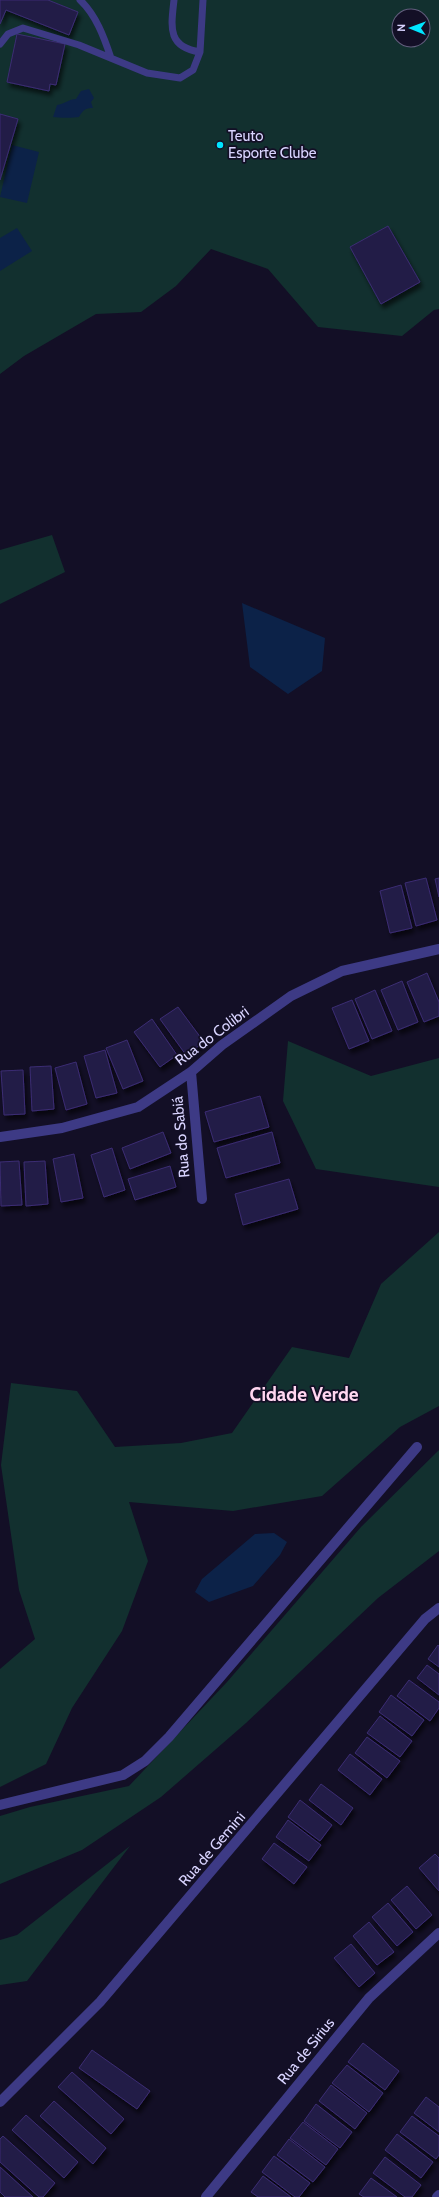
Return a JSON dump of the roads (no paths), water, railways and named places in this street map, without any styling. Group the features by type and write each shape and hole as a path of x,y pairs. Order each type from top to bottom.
{"street":[{"name":"Rua do Colibri","path":"0,1137 62,1128 138,1107 191,1072 222,1045 291,996 342,971 439,949"},
{"name":"Rua do Sabiá","path":"191,1072 202,1199"},
{"path":"0,1805 123,1775 145,1761 169,1737 417,1448"},
{"name":"Rua de Gemini","path":"0,2102 100,2002 425,1619 439,1608"},
{"name":"Rua de Sirius","path":"206,2197 369,1998 439,1933"}],"lane":[{"path":"80,0 86,5 103,34 111,58"},
{"path":"174,0 171,23 175,41 186,50 200,52"},
{"path":"0,44 8,34 23,28 79,45 147,73 180,78 193,70 200,52 203,0"}],"water":[{"path":"89,89 94,98 91,102 93,108 84,110 79,117 53,117 57,105 76,99 81,91"},
{"path":"12,145 39,152 27,203 0,197"},
{"path":"17,228 32,251 0,271 0,238"},
{"path":"242,603 325,638 322,671 288,694 250,667"},
{"path":"274,1533 287,1542 280,1555 253,1586 209,1602 195,1592 202,1579 255,1534"}],"place":[{"name":"Teuto Esporte Clube","path":"220,145"}],"district":[{"name":"Cidade Verde","path":"304,1394"}]}
